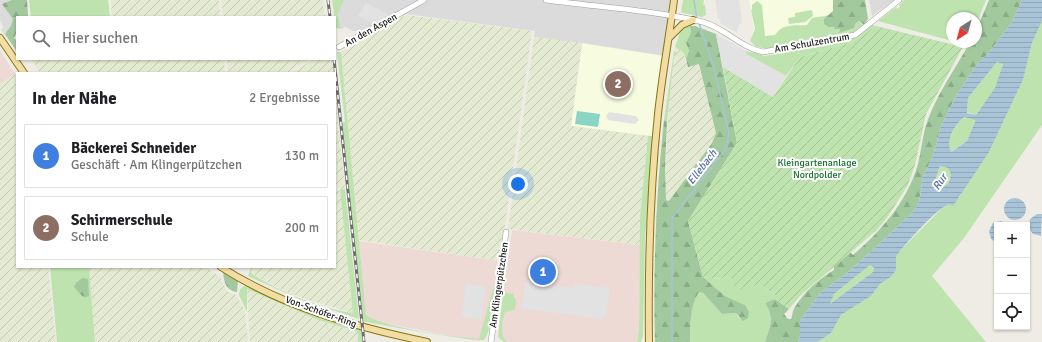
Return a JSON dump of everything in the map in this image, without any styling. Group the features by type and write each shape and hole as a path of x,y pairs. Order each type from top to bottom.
{"main road":[{"path":"649,342 648,296 652,200 658,115 674,0"},
{"path":"669,38 678,28 694,20"},
{"path":"0,38 23,72"},
{"name":"Von-Schöfer-Ring","path":"223,268 272,294 302,307 362,327 427,342"}],"street":[{"name":"An den Aspen","path":"339,47 424,0"},
{"name":"Am Schulzentrum","path":"546,0 582,2 703,22 724,31 756,50 772,51 855,35 899,0"},
{"name":"Am Klingerpützchen","path":"497,342 491,340 506,232"}],"shaded area":[{"path":"0,0 27,0 28,16 16,16 16,19 6,37 1,29 4,28 0,21"},
{"path":"111,0 219,0 220,16 112,16"},
{"path":"221,0 323,0 325,16 223,16"},
{"path":"344,0 670,0 664,56 534,37 535,31 398,13 361,31 353,31 345,27 341,29 338,12"},
{"path":"715,0 739,0 742,23 739,24 737,33 720,23 721,19 718,19"},
{"path":"749,0 864,0 866,21 861,27 771,49 760,49 754,46 750,41 754,29"},
{"path":"869,0 894,0 872,16"},
{"path":"1022,0 1042,0 1042,21 1032,43 1023,80 989,152 953,206 950,204 945,206 922,227 896,256 896,270 892,276 880,284 871,296 841,315 831,333 818,342 798,342 800,336 800,321 820,293 846,274 913,212 919,202 923,177 933,156 941,126 956,96 977,64 988,54 1012,22","holes":["997,62 1003,64 995,88 976,115 967,113 968,98","964,117 976,120 967,141 951,152 949,147 950,137 954,128","940,166 948,168 951,174 949,183 939,190 935,190 933,186","870,265 874,268 873,272 830,304 834,294"]},
{"path":"366,3 388,14 385,19 374,24 358,16"},
{"path":"406,15 532,31 500,261 359,240 341,52"},
{"path":"716,34 746,51 746,54 786,76 773,97 723,67"},
{"path":"534,37 582,43 571,126 648,136 640,217 640,245 508,229"},
{"path":"582,43 664,56 652,136 571,126"},
{"path":"675,47 683,52 688,67 699,64 716,133 712,143 670,201 666,200 665,167 669,101 674,56 677,55 674,51"},
{"path":"0,50 15,74 0,84"},
{"path":"32,60 224,60 225,72 39,72"},
{"path":"227,60 309,60 289,72 228,72"},
{"path":"312,60 332,60 334,72 293,72"},
{"path":"15,74 16,76 16,268 48,268 56,342 0,342 0,84"},
{"path":"336,96 340,140 345,189 336,188"},
{"path":"577,111 600,114 598,127 575,124"},
{"path":"609,112 636,116 639,120 635,124 608,120 606,116"},
{"path":"336,190 341,191 353,313 308,300 282,290 251,273 251,268 336,268"},
{"path":"1015,198 1023,201 1026,209 1023,217 1015,220 1007,217 1004,209 1007,201"},
{"path":"1037,214 1042,214 1041,236 1033,234 1030,230 1030,219"},
{"path":"993,223 994,241 991,239 989,231"},
{"path":"512,230 640,245 639,330 637,342 508,342 504,339 501,334 505,311 514,310 516,299 516,296 505,293 503,294"},
{"path":"359,241 500,261 496,290 479,341 366,320"},
{"path":"89,268 207,268 219,276 228,292 236,295 245,310 248,342 95,342"},
{"path":"526,280 539,281 539,284 574,288 575,284 610,288 606,315 603,319 521,308"},
{"path":"466,283 486,287 481,320 462,317"},
{"path":"247,289 316,319 358,332 358,342 250,342"}],"green space":[{"path":"12,0 27,0 28,16 16,16 16,33 14,38 16,40 16,50 5,34 11,26 13,19 2,4"},
{"path":"29,0 108,0 110,16 31,16"},
{"path":"332,0 344,0 338,13 341,29 336,28 336,16 334,16"},
{"path":"683,0 704,0 703,5 705,5 706,15 702,17 683,13 681,11"},
{"path":"833,0 865,0 868,19 864,25 859,21 855,24 854,28 839,33 840,29 835,29 834,27 829,27 824,24 824,19 833,11"},
{"path":"904,0 986,0 981,12 946,12 946,39 878,21 896,7 898,9 900,7 899,5"},
{"path":"989,0 1022,0 1012,22 988,54 977,64 956,96 941,126 933,156 923,177 919,202 913,212 846,274 820,293 800,321 800,336 798,342 765,342 770,327 771,318 765,303 775,299 789,309 784,314 788,319 791,319 794,308 807,291 823,277 834,270 834,264 848,253 850,252 853,255 883,226 891,216 906,193 912,180 917,167 927,123 943,88 966,48 982,48 982,17"},
{"path":"757,1 762,5 765,36 775,35 778,31 785,27 793,25 807,25 812,18 831,15 824,19 826,24 839,29 850,27 859,21 864,26 856,32 850,34 791,43 768,49 756,47 750,41 755,29 751,10 752,5"},
{"path":"812,10 813,16 805,22 789,24 788,18 795,17 795,13"},
{"path":"1042,21 1042,125 964,238 932,276 986,342 818,342 831,333 841,315 871,296 880,284 892,276 896,270 895,256 945,205 959,198 965,186 989,152 1023,80 1032,43"},
{"path":"871,24 876,26 852,42 800,57 786,76 746,54 746,51 765,56 851,40"},
{"path":"690,26 691,32 686,43 689,52 686,59 683,52 675,47 681,30"},
{"path":"690,26 695,26 716,34 737,143 688,221 703,277 725,296 745,305 749,312 748,318 743,321 736,313 722,314 703,293 699,292 692,309 690,342 655,342 654,286 656,231 664,120 667,121 665,167 666,200 669,201 712,143 716,133 699,64 688,67 686,59 689,51 686,43 691,32"},
{"name":"Kleingartenanlage Nordpolder","path":"876,26 946,43 946,48 962,48 926,114 915,165 908,185 887,218 877,230 802,294 789,309 775,299 775,295 760,284 735,291 731,276 716,279 703,277 688,221 737,143 723,67 773,97 800,57 852,42"},
{"path":"674,51 677,55 674,56 667,121 664,120"},
{"path":"337,52 341,52 366,315 375,320 403,328 479,339 493,289 497,286 491,323 484,340 447,336 363,321 342,123 345,122"},
{"path":"997,62 1003,63 996,88 976,115 967,112 968,98"},
{"path":"964,117 977,119 967,141 950,152 949,142 952,133 957,124"},
{"path":"648,136 652,136 645,240 643,336 641,342 637,342 639,330 640,217"},
{"path":"940,166 948,168 951,174 949,184 939,190 935,190 933,186"},
{"path":"340,189 345,189 359,319 299,299 248,276 251,268 251,273 287,293 328,308 353,313"},
{"path":"870,265 874,269 873,272 829,305 834,294"},
{"path":"50,268 89,268 95,342 57,342"},
{"path":"223,272 238,281 237,292 228,288"},
{"path":"731,276 760,284 775,295 775,299 765,303 770,313 771,322 765,342 690,342 692,309 699,292 703,293 722,314 736,313 739,318 745,305 725,296 703,277 716,279"},
{"path":"82,278 88,279 89,296 86,297 82,296 74,287"},
{"path":"246,285 320,317 361,329 362,342 358,342 358,332 316,319 247,289 247,312 239,295 240,289"},
{"path":"503,294 513,294 516,299 515,310 505,312 502,324 503,336 508,342 504,342 498,337"}],"waterway":[{"name":"Ellebach","path":"694,0 697,20"},
{"name":"Ellebach","path":"672,342 672,218 726,149 729,133 714,68 699,23"}],"railway":[{"path":"328,0 330,16"},
{"path":"334,60 335,72"},
{"path":"336,78 364,342"}],"place":[{"name":"Schirmerschule","path":"618,84"},
{"name":"Bäckerei Schneider","path":"543,272"}],"water label":[{"name":"Rur","path":"940,182"}]}
